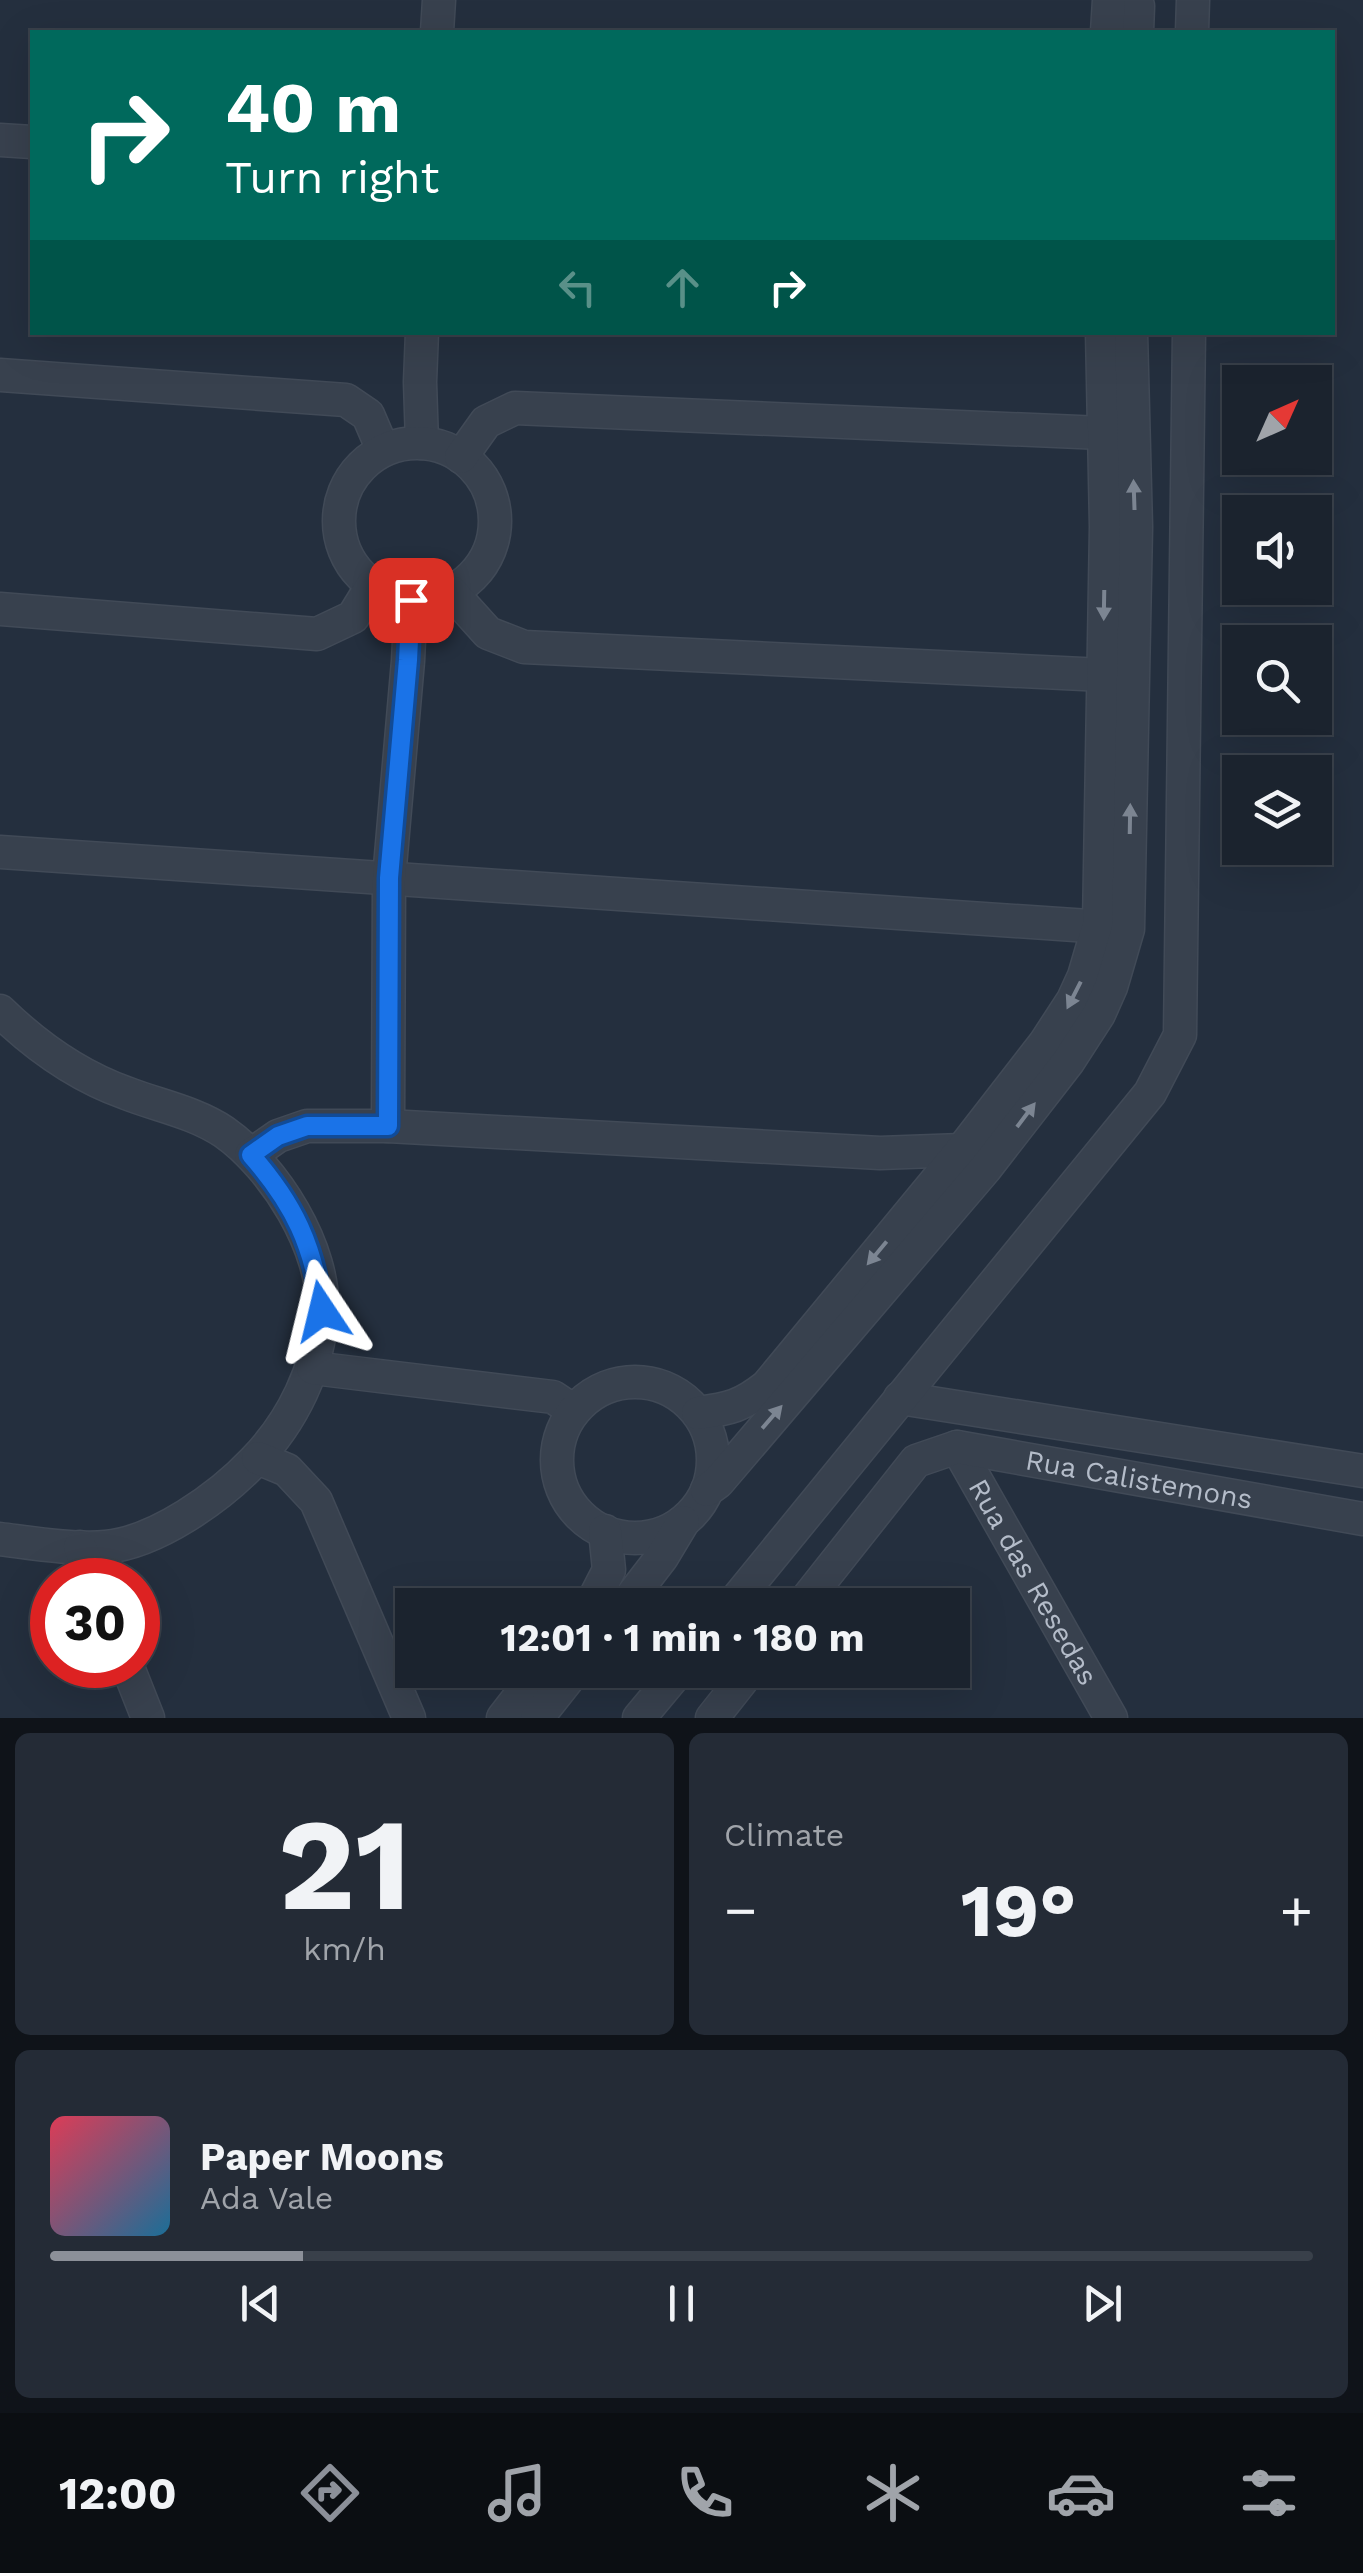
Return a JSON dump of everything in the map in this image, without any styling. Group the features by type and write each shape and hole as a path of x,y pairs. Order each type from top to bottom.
{"street":[{"path":"438,30 440,0"},
{"path":"1107,30 1108,0"},
{"path":"1133,0 1138,6 1137,30"},
{"path":"1192,30 1193,0"},
{"path":"0,140 30,142"},
{"path":"422,335 422,443"},
{"path":"1102,335 1117,434"},
{"path":"707,1490 718,1482 974,1160 1114,927 1117,676 1106,527 1131,335"},
{"path":"746,1588 1150,1093 1180,1034 1189,335"},
{"path":"0,375 346,400 368,415 383,450"},
{"path":"461,456 486,422 515,408 1117,434"},
{"path":"422,443 461,456 476,470 487,488 495,527 482,565 468,580 450,592 411,600 372,586 358,572 346,555 339,515 352,477 366,462 383,450 422,443"},
{"path":"0,609 318,634 353,616 372,586"},
{"path":"450,592 488,632 524,647 1117,676"},
{"path":"388,1126 389,878 411,600"},
{"path":"0,852 1114,927"},
{"path":"0,1011 67,1065 120,1091 197,1116 226,1133 251,1155 273,1180 304,1232 322,1311 312,1368 280,1430 258,1458 204,1504 174,1523 108,1547 0,1539"},
{"path":"251,1155 278,1136 307,1126 388,1126 974,1160"},
{"path":"698,1413 748,1402 767,1386 974,1160"},
{"path":"312,1368 553,1398 574,1411"},
{"path":"636,1382 666,1388 684,1398 698,1413 713,1450 713,1471 697,1508 682,1522 665,1532 624,1537 587,1521 573,1506 562,1488 558,1448 563,1428 588,1397 606,1387 636,1382"},
{"path":"900,1398 1363,1470"},
{"name":"Rua Calistemons","path":"815,1588 916,1461 957,1448 1363,1519"},
{"name":"Rua das Resedas","path":"957,1448 1111,1718"},
{"path":"258,1458 287,1470 316,1502 409,1718"},
{"path":"638,1588 682,1522"},
{"path":"600,1588 609,1570 605,1531"},
{"path":"80,1547 84,1558"},
{"path":"136,1688 148,1718"},
{"path":"503,1718 526,1688"},
{"path":"537,1718 561,1688"},
{"path":"640,1718 664,1688"},
{"path":"712,1718 736,1688"}],"route":[{"path":"322,1311 319,1284 304,1232 273,1180 251,1155 278,1136 307,1126 388,1126 389,878 411,600"}]}
